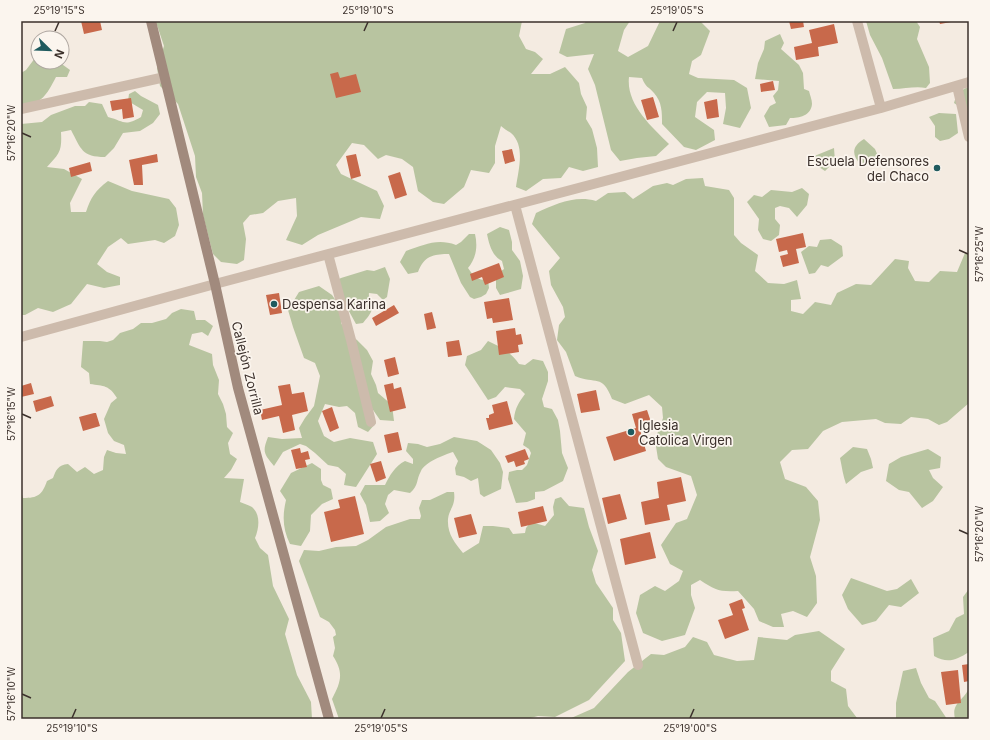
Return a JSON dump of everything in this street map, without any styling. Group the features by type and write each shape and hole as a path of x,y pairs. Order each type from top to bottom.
{"street":[{"name":"Callejón Zorrilla","path":"151,21 215,284 238,388 329,719"},
{"path":"857,21 881,108"},
{"path":"21,109 165,77"},
{"path":"21,336 881,108 969,82"},
{"path":"957,86 969,137"},
{"path":"515,205 638,665"},
{"path":"328,254 371,422"}],"green space":[{"path":"151,21 522,21 519,36 526,49 535,52 543,59 531,74 550,74 565,67 579,83 581,94 587,107 586,119 592,129 597,148 598,167 583,171 569,167 561,178 543,179 526,191 516,187 520,152 516,138 501,126 495,146 495,163 489,173 471,170 464,187 444,204 433,202 418,191 413,167 402,159 386,155 378,159 364,145 352,143 336,165 341,174 377,191 384,206 380,219 361,217 318,235 302,245 286,240 297,216 296,198 278,201 263,213 250,215 243,223 246,239 244,260 237,264 221,262 213,254 203,215 202,193 196,177 195,156 178,104 160,86 157,68 164,46 157,25"},
{"path":"586,21 630,21 624,30 618,51 628,57 648,46 660,21 700,21 710,31 701,55 692,61 689,74 698,78 734,80 747,88 751,108 740,128 723,124 726,108 725,93 707,92 697,102 695,117 714,130 715,140 696,150 684,147 662,124 662,111 657,96 646,85 642,78 629,77 631,96 641,114 669,144 656,156 620,161 611,150 595,85 588,69 594,54 567,57 559,53 566,29 585,23"},
{"path":"866,21 916,21 920,27 917,39 929,67 930,83 926,88 918,87 893,89 882,58 870,35"},
{"path":"780,34 784,43 781,49 799,65 803,73 804,89 809,91 812,104 807,114 804,116 790,118 786,125 769,127 764,116 770,106 776,103 773,96 778,90 779,81 755,79 765,41"},
{"path":"30,65 30,70 70,70 67,77 56,77 46,94 39,101 21,108 21,73"},
{"path":"969,87 969,111 954,103 959,93"},
{"path":"135,91 158,105 160,114 153,123 140,131 123,133 114,148 105,157 97,157 83,151 71,130 61,132 61,144 59,151 47,167 64,169 82,179 70,203 71,212 86,212 94,195 108,181 132,191 169,199 176,208 179,225 175,236 164,243 155,240 128,244 121,238 108,247 97,264 107,272 120,277 120,285 104,288 87,284 71,304 53,312 38,308 25,315 21,315 21,124 42,122 51,115 75,106 85,106 89,102 102,104 108,117 124,122 131,122 141,117 143,110 128,101 129,94"},
{"path":"939,113 956,114 958,133 949,139 940,141 935,137 935,126 929,117"},
{"path":"864,139 875,149 878,156 874,164 867,162 861,165 854,154 857,145"},
{"path":"834,148 835,161 825,171 816,165 812,157"},
{"path":"703,178 705,186 729,190 734,198 734,235 741,243 758,255 755,271 768,283 784,284 797,280 801,299 791,300 791,311 803,314 815,302 831,305 837,293 856,284 871,285 895,259 909,261 908,268 915,281 929,282 940,271 957,272 965,253 969,254 969,403 947,422 939,425 928,419 911,417 901,424 885,423 876,419 842,422 823,431 808,449 792,450 780,462 785,479 806,487 818,501 820,520 810,557 816,576 817,603 807,617 793,611 781,614 784,627 773,627 759,621 754,609 738,591 718,590 700,580 691,585 691,595 695,608 685,635 662,641 643,633 636,613 640,595 655,586 665,591 679,581 683,571 670,564 661,545 676,523 687,519 697,495 691,476 666,467 658,459 655,440 663,418 662,407 649,395 625,404 612,399 605,386 598,381 582,379 575,376 566,352 557,340 559,325 565,317 563,307 551,285 549,271 560,258 532,224 536,213 566,201 588,199 596,201 608,193 625,192 633,199 653,186 667,183 673,185 686,179"},
{"path":"802,188 809,194 807,205 797,217 789,208 780,206 775,208 775,219 780,225 779,235 771,241 763,239 758,230 759,219 747,202 754,195 762,197 771,190 792,192"},
{"path":"500,227 509,230 512,250 520,261 523,276 521,289 500,295 496,288 496,275 504,269 502,261 496,256 492,249 487,234"},
{"path":"469,234 475,234 476,248 475,256 468,268 476,277 488,280 489,288 486,294 481,297 474,299 470,297 461,283 449,254 434,255 423,262 418,272 408,274 400,262 406,251 437,242 456,245"},
{"path":"831,239 842,246 843,256 828,267 821,265 815,273 809,274 801,252 809,246 817,247 820,240"},
{"path":"385,267 390,279 387,297 383,300 377,294 369,293 372,307 371,311 363,323 356,324 333,282 367,270 374,271"},
{"path":"319,286 332,295 341,308 341,323 346,331 367,350 373,361 371,374 378,393 392,405 394,421 380,420 371,407 367,410 376,423 368,432 358,427 355,413 347,406 339,407 325,404 318,421 324,436 334,442 350,438 373,442 377,454 356,487 344,485 346,474 338,467 328,465 306,446 300,444 283,452 274,466 265,453 265,446 268,437 282,439 302,438 299,428 314,406 320,376 315,363 304,358 288,310 299,292"},
{"path":"181,309 194,311 196,320 205,320 213,326 208,336 202,332 192,334 189,345 212,354 213,365 219,380 218,394 226,414 227,427 233,433 228,443 230,454 237,459 231,470 224,478 244,479 240,502 252,507 257,514 258,526 255,538 260,548 268,555 273,586 289,619 285,634 297,675 311,702 312,719 21,719 21,491 23,498 39,495 47,481 53,478 56,470 62,465 68,464 77,472 85,467 94,474 103,470 104,457 107,450 126,454 124,445 114,441 108,433 104,419 111,403 117,398 109,388 90,384 89,373 81,367 83,341 107,342 113,340 120,333 133,329 141,323 152,323 166,319 172,313"},
{"path":"488,341 505,350 513,356 519,364 525,365 533,359 543,361 548,372 548,381 542,399 544,407 552,409 558,420 562,453 568,468 563,481 544,491 535,492 535,499 527,502 516,503 508,479 509,472 522,470 527,465 531,453 529,449 523,445 526,433 514,419 518,405 525,394 520,389 505,387 496,397 488,400 465,365 467,356 481,350"},
{"path":"454,437 477,441 491,450 500,463 503,472 501,489 484,497 480,494 478,478 471,481 456,475 455,468 458,461 453,452 435,459 426,465 419,474 416,485 410,493 394,490 388,495 385,504 389,513 380,521 370,522 366,505 360,494 365,485 385,485 398,465 405,461 413,464 413,459 406,451 408,443 427,447 440,444"},
{"path":"853,447 867,449 873,468 861,472 846,484 840,458"},
{"path":"928,449 941,457 940,468 929,470 933,478 943,487 933,501 922,508 909,492 899,490 886,481 889,464 901,457"},
{"path":"312,463 321,469 321,480 323,485 331,489 333,499 322,504 311,515 310,531 301,546 290,544 284,523 286,500 280,491 291,473"},
{"path":"447,492 454,492 453,504 448,519 450,534 463,553 479,543 483,526 509,528 513,534 525,533 526,528 531,522 545,526 554,515 553,507 555,499 561,497 569,506 584,508 598,551 592,570 596,583 613,608 613,620 621,633 625,661 589,700 555,717 538,716 527,719 339,719 332,699 338,688 340,678 339,668 333,656 335,648 333,637 336,635 335,630 329,622 320,617 299,561 304,550 319,551 336,547 356,546 368,540 386,527 410,519 420,519 421,516 419,508 422,500 430,500"},
{"path":"851,578 887,591 897,589 911,579 919,593 901,607 889,605 876,621 862,625 848,609 842,595"},
{"path":"969,589 969,652 952,660 944,660 934,656 933,638 949,631 956,618 964,614 963,597"},
{"path":"819,631 845,649 831,671 831,681 846,689 848,706 857,718 856,719 569,719 594,708 628,672 651,654 664,655 685,647 693,637 707,642 714,655 737,661 754,660 758,637 787,640 795,635"},
{"path":"916,668 921,683 929,698 935,701 947,719 896,719 896,703 903,671"},
{"path":"969,688 969,719 955,719 954,713 956,705"}],"building":[{"path":"81,21 100,21 102,30 84,34"},
{"path":"789,21 803,21 804,27 791,29"},
{"path":"939,21 951,21 951,22 940,24"},
{"path":"834,24 838,43 818,47 819,56 796,60 794,47 812,43 809,30"},
{"path":"338,72 340,78 356,74 361,92 336,98 330,74"},
{"path":"773,81 775,90 761,92 760,84"},
{"path":"653,97 659,117 647,120 641,100"},
{"path":"131,98 134,117 123,119 122,109 112,111 110,101"},
{"path":"717,99 719,117 707,119 704,102"},
{"path":"512,149 515,161 505,164 502,151"},
{"path":"157,154 158,162 142,165 143,185 134,185 129,160"},
{"path":"356,154 361,176 351,179 346,156"},
{"path":"90,162 92,171 71,177 69,168"},
{"path":"400,172 407,195 395,199 388,176"},
{"path":"803,233 806,247 796,249 799,263 783,267 780,256 788,254 787,250 779,252 776,239"},
{"path":"499,263 504,277 485,285 482,277 472,281 470,274"},
{"name":"Despensa Karina","path":"279,293 282,313 270,315 266,295"},
{"path":"509,298 513,320 493,323 492,318 487,319 484,302"},
{"path":"394,305 399,313 376,326 372,318"},
{"path":"432,312 436,328 427,330 424,314"},
{"path":"515,328 516,335 521,334 523,344 518,345 519,352 499,355 496,331"},
{"path":"459,340 462,355 448,357 446,342"},
{"path":"395,357 399,374 388,377 384,360"},
{"path":"31,383 34,394 21,397 21,386"},
{"path":"393,383 394,389 401,387 406,408 390,412 384,385"},
{"path":"290,384 292,394 304,392 308,411 292,415 295,430 283,433 279,416 262,420 260,410 282,405 278,386"},
{"path":"596,390 600,410 581,413 577,394"},
{"path":"51,396 54,406 36,412 33,401"},
{"path":"507,401 513,424 489,430 486,418 489,418 489,415 494,413 492,405"},
{"path":"332,407 339,428 330,432 322,411"},
{"name":"Iglesia Catolica Virgen","path":"647,410 651,422 639,426 646,451 614,461 606,437 636,428 632,414"},
{"path":"96,413 100,426 83,431 79,417"},
{"path":"398,432 402,450 388,453 384,435"},
{"path":"300,448 301,453 308,451 310,459 305,460 307,467 296,469 291,450"},
{"path":"525,449 529,459 524,461 525,464 516,467 514,461 508,463 505,456"},
{"path":"381,461 386,478 376,482 370,464"},
{"path":"681,477 686,501 667,505 670,520 645,525 641,502 659,498 657,482"},
{"path":"620,494 627,519 608,524 602,498"},
{"path":"355,496 364,534 331,542 324,512 340,508 338,500"},
{"path":"543,506 547,521 521,527 518,512"},
{"path":"471,514 477,534 459,538 454,518"},
{"path":"650,532 656,558 625,565 620,539"},
{"path":"742,599 745,608 742,609 749,630 725,639 718,620 733,615 729,604"},
{"path":"969,664 969,681 964,682 962,665"},
{"path":"958,670 961,703 946,705 941,672"}],"place":[{"name":"Escuela Defensores del Chaco","path":"937,168"},
{"name":"Despensa Karina","path":"274,304"},
{"name":"Iglesia Catolica Virgen","path":"631,432"}]}
